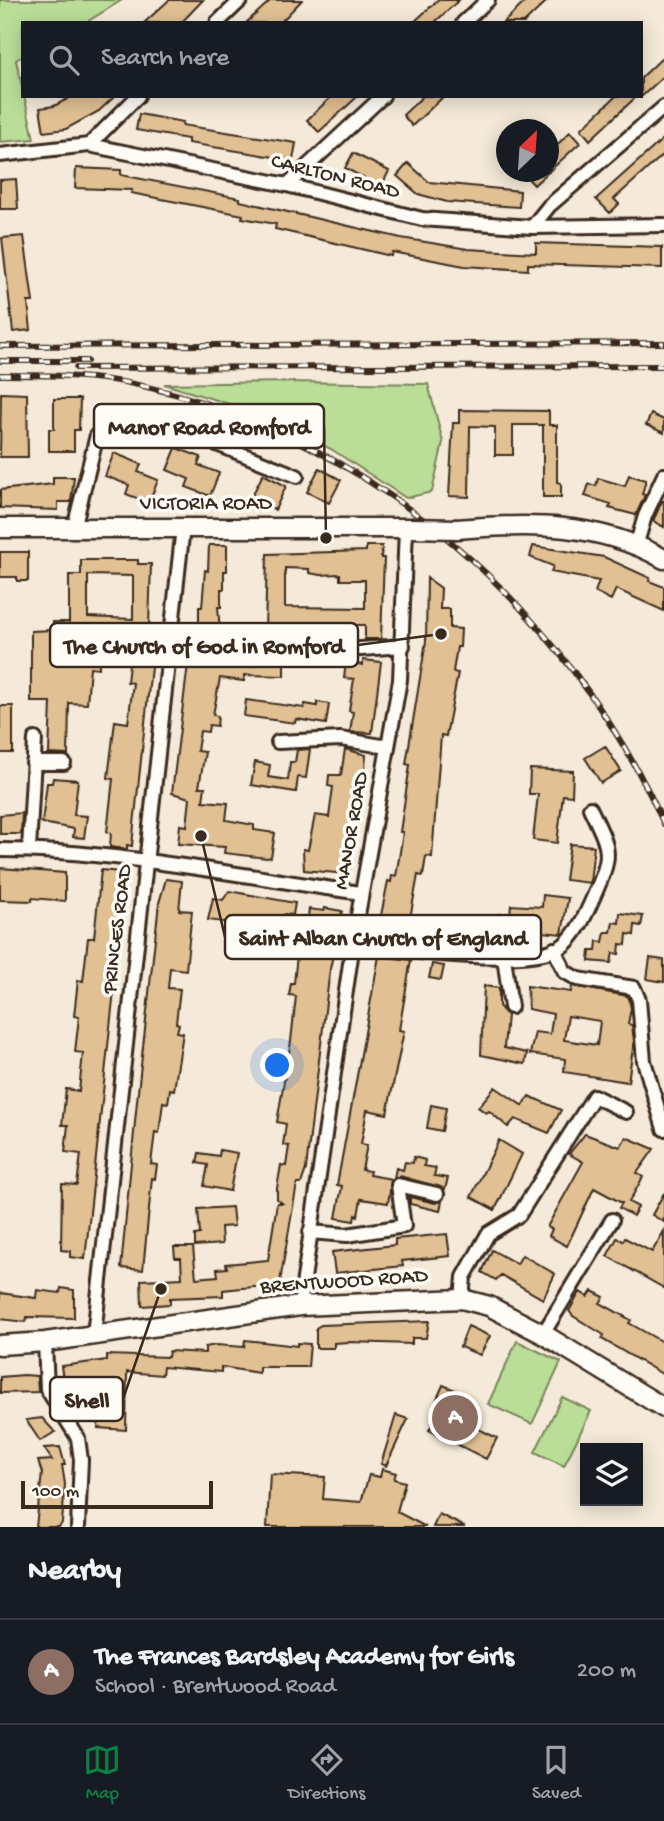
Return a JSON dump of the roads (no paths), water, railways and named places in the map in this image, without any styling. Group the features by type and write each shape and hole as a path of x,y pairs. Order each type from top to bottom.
{"street":[{"path":"219,21 242,0"},
{"path":"465,21 488,0"},
{"path":"89,145 136,98"},
{"path":"286,185 381,98"},
{"path":"532,227 548,206 664,107"},
{"name":"CARLTON ROAD","path":"0,155 89,145 286,185 422,219 532,227 664,225"},
{"path":"74,528 97,435 120,416 156,420 297,476"},
{"path":"637,543 645,516 664,475"},
{"name":"PRINCES ROAD","path":"94,1335 183,527"},
{"name":"VICTORIA ROAD","path":"0,528 584,528 637,543 664,559"},
{"name":"MANOR ROAD","path":"300,1306 353,943 403,646 409,528"},
{"path":"265,649 347,650 403,646"},
{"path":"29,850 35,738"},
{"path":"278,742 341,739 388,747"},
{"path":"33,763 64,763"},
{"path":"353,943 413,952 504,957 564,945 584,919 608,864 608,846 590,808"},
{"path":"0,850 29,850 146,863 361,893"},
{"path":"554,949 565,972 578,979 634,988 639,1000 644,1061 664,1129"},
{"path":"504,957 511,1007"},
{"path":"462,1299 464,1277 488,1234 519,1215 594,1096 626,1112"},
{"path":"310,1232 347,1235 404,1226 398,1185 437,1194"},
{"path":"542,1334 612,1220"},
{"name":"BRENTWOOD ROAD","path":"0,1345 45,1342 300,1306 462,1299 489,1307 542,1334 664,1408"},
{"path":"45,1342 47,1389 78,1438 81,1460 78,1527"}],"railway":[{"path":"0,346 664,343"},
{"path":"0,361 87,361"},
{"path":"76,368 664,366"},
{"path":"0,375 72,376 125,382 227,411 308,446 384,491 454,544 518,605 574,673 623,746 664,824"}],"place":[{"name":"Manor Road Romford","path":"326,538"},
{"name":"The Church of God in Romford","path":"441,634"},
{"name":"Saint Alban Church of England","path":"201,836"},
{"name":"Shell","path":"161,1289"},
{"name":"The Frances Bardsley Academy for Girls","path":"455,1418"}]}
